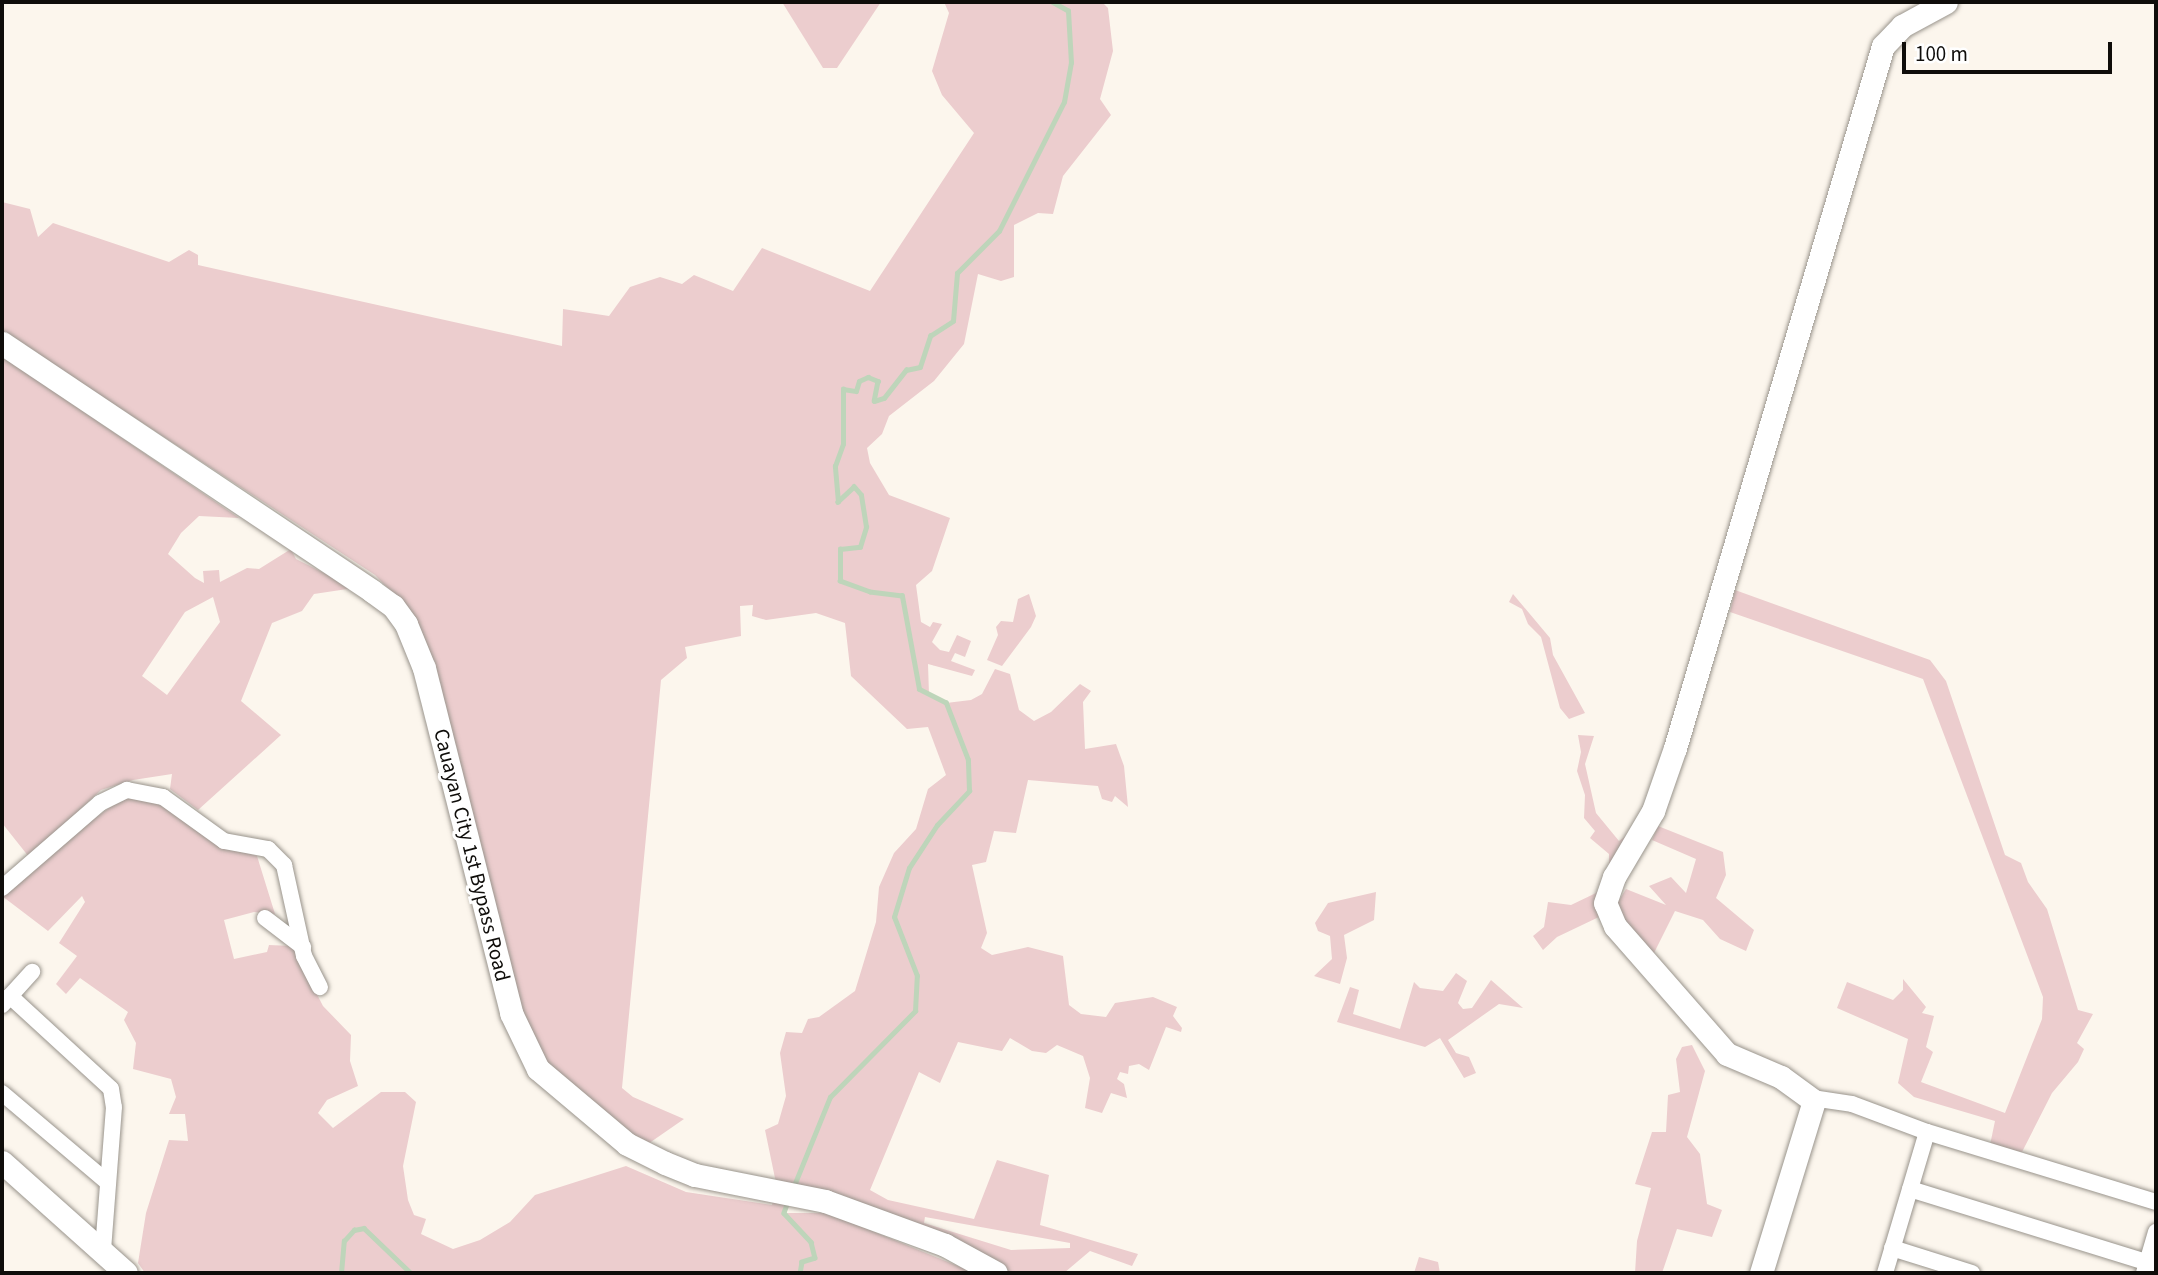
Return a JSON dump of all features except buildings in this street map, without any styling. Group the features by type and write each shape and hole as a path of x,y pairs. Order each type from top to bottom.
{"street":[{"path":"1946,2 1902,26 1883,46 1675,748 1653,811 1608,889 1605,903 1615,926 1719,1046 1741,1062 1781,1077 1812,1098 1852,1104 1927,1132 2156,1202"},
{"name":"Cauayan City 1st Bypass Road","path":"2,342 393,606 406,624 424,668 511,1013 538,1069 636,1149 695,1175 808,1198 945,1245 996,1273"},
{"path":"2,888 91,809 127,790 139,790 163,797 224,841 268,849 284,865 303,947 320,987"},
{"path":"265,918 303,947"},
{"path":"32,972 6,1001 111,1088 114,1107 106,1181 103,1251"},
{"path":"2,1093 106,1181"},
{"path":"1761,1273 1812,1117 1812,1098"},
{"path":"1885,1273 1927,1132"},
{"path":"2,1162 126,1273"},
{"path":"1910,1189 2149,1267 2156,1232"},
{"path":"1892,1248 1972,1273"}],"shaded area":[{"path":"782,2 881,2 837,68 823,68"},
{"path":"944,2 1102,2 1108,8 1113,51 1100,99 1111,115 1063,176 1053,214 1038,213 1014,225 1014,277 1001,281 978,274 964,344 934,381 889,416 882,434 867,448 870,463 889,495 950,518 932,571 916,585 921,622 930,627 933,622 942,624 932,642 940,650 949,652 957,635 971,641 965,657 955,653 951,661 975,670 972,676 928,664 929,694 946,703 971,700 982,694 995,669 1010,674 1019,710 1034,721 1051,712 1080,684 1091,691 1083,702 1085,749 1116,744 1124,766 1128,807 1115,796 1112,802 1102,799 1098,786 1028,780 1016,833 994,831 986,862 972,865 987,933 981,948 992,955 1028,947 1063,956 1069,1005 1081,1014 1106,1017 1115,1003 1153,997 1177,1007 1173,1016 1182,1028 1181,1032 1166,1027 1149,1070 1139,1064 1129,1066 1128,1074 1120,1072 1117,1079 1124,1084 1127,1098 1111,1093 1102,1113 1085,1108 1090,1078 1083,1056 1057,1045 1046,1053 1032,1051 1010,1038 1002,1051 958,1042 940,1083 919,1072 870,1190 888,1200 974,1219 997,1160 1049,1175 1040,1225 1138,1254 1132,1266 1090,1251 1064,1273 1004,1273 792,1191 784,1213 828,1213 975,1273 145,1273 138,1263 146,1213 169,1140 188,1141 185,1114 169,1114 176,1097 171,1079 133,1069 136,1043 124,1020 128,1012 80,978 66,994 56,984 77,956 59,943 85,902 82,896 48,931 2,896 22,871 127,795 165,803 230,847 257,856 275,914 254,912 224,920 234,959 267,952 269,945 292,946 323,1006 351,1035 350,1061 358,1086 327,1100 318,1113 333,1128 381,1092 405,1092 416,1102 403,1166 408,1200 414,1215 426,1219 421,1234 453,1249 480,1240 510,1222 535,1195 626,1166 686,1192 772,1205 776,1183 765,1130 778,1124 786,1096 780,1053 786,1032 802,1033 808,1019 819,1017 855,991 876,922 879,887 894,853 916,829 928,789 946,775 928,727 907,729 851,676 845,623 816,613 766,620 752,616 753,605 740,606 741,636 685,647 687,658 661,680 622,1088 633,1097 684,1119 645,1146 551,1070 519,1011 432,660 414,615 375,575 2,331 2,202 30,209 38,237 53,223 169,262 189,250 198,255 198,265 562,346 563,309 609,316 630,287 660,277 682,284 694,275 733,291 762,248 870,291 974,133 942,95 932,71 949,13","holes":["925,1217 1070,1243 1070,1248 1011,1250 924,1223"]},
{"path":"2,356 239,518 199,516 181,533 168,554 195,578 204,583 203,571 219,570 220,582 247,568 259,569 291,549 296,559 354,588 314,594 302,611 272,623 241,701 281,735 198,810 170,789 172,774 133,780 101,790 29,857 2,823","holes":["213,597 220,622 167,695 142,676 185,612"]},
{"path":"1735,590 1930,660 1946,681 2005,855 2021,863 2028,882 2047,909 2078,1010 2093,1014 2077,1043 2084,1049 2078,1062 2052,1093 2022,1152 1990,1145 1995,1121 1914,1097 1898,1083 1908,1039 1837,1008 1847,982 1893,1000 1903,990 1903,979 1926,1007 1922,1013 1934,1016 1926,1047 1933,1052 1921,1082 2005,1113 2042,1019 2043,997 1923,679 1730,612"},
{"path":"1029,594 1036,616 1031,627 1002,666 987,660 998,635 996,627 1001,621 1013,622 1018,599"},
{"path":"1513,594 1550,638 1553,655 1585,713 1569,719 1560,708 1541,637 1528,624 1522,609 1509,602"},
{"path":"1578,735 1594,736 1585,764 1596,813 1619,841 1643,823 1601,916 1557,937 1543,950 1533,936 1544,927 1548,902 1571,905 1596,893 1609,873 1609,854 1590,838 1595,831 1584,818 1585,795 1577,771 1581,752"},
{"path":"1658,826 1723,852 1726,875 1716,898 1754,930 1746,951 1720,939 1703,920 1675,911 1652,957 1613,910 1626,889 1666,905 1649,886 1671,877 1686,893 1696,859 1652,840"},
{"path":"1376,892 1374,920 1344,935 1347,958 1340,984 1314,976 1332,959 1330,936 1318,931 1315,923 1328,903"},
{"path":"1456,973 1467,981 1458,1003 1463,1009 1472,1008 1491,980 1523,1008 1499,1004 1448,1040 1456,1053 1469,1057 1476,1073 1464,1078 1440,1038 1425,1047 1337,1022 1350,987 1359,990 1353,1014 1400,1029 1414,982 1420,988 1443,991"},
{"path":"1692,1045 1705,1071 1687,1137 1700,1154 1707,1204 1722,1210 1712,1237 1677,1229 1662,1273 1635,1273 1637,1241 1651,1188 1635,1184 1652,1132 1666,1132 1668,1095 1680,1092 1676,1059 1682,1047"},
{"path":"1419,1257 1438,1262 1440,1273 1414,1273"}],"waterway":[{"path":"793,1188 830,1097 915,1011 917,976 894,917 909,868 937,825 969,791 968,760 946,703 919,689 902,596 870,592 840,581 840,549 860,547 866,527 861,495 854,487 838,502 835,466 843,444 843,389 856,391 859,381 868,377 878,381 874,401 884,398 906,370 920,367 930,336 953,321 957,273 999,231 1064,102 1071,63 1068,11 1052,2"},
{"path":"789,1199 784,1213 811,1242 815,1258 802,1262 800,1273"},
{"path":"341,1273 344,1241 354,1230 364,1228 411,1273"}]}
